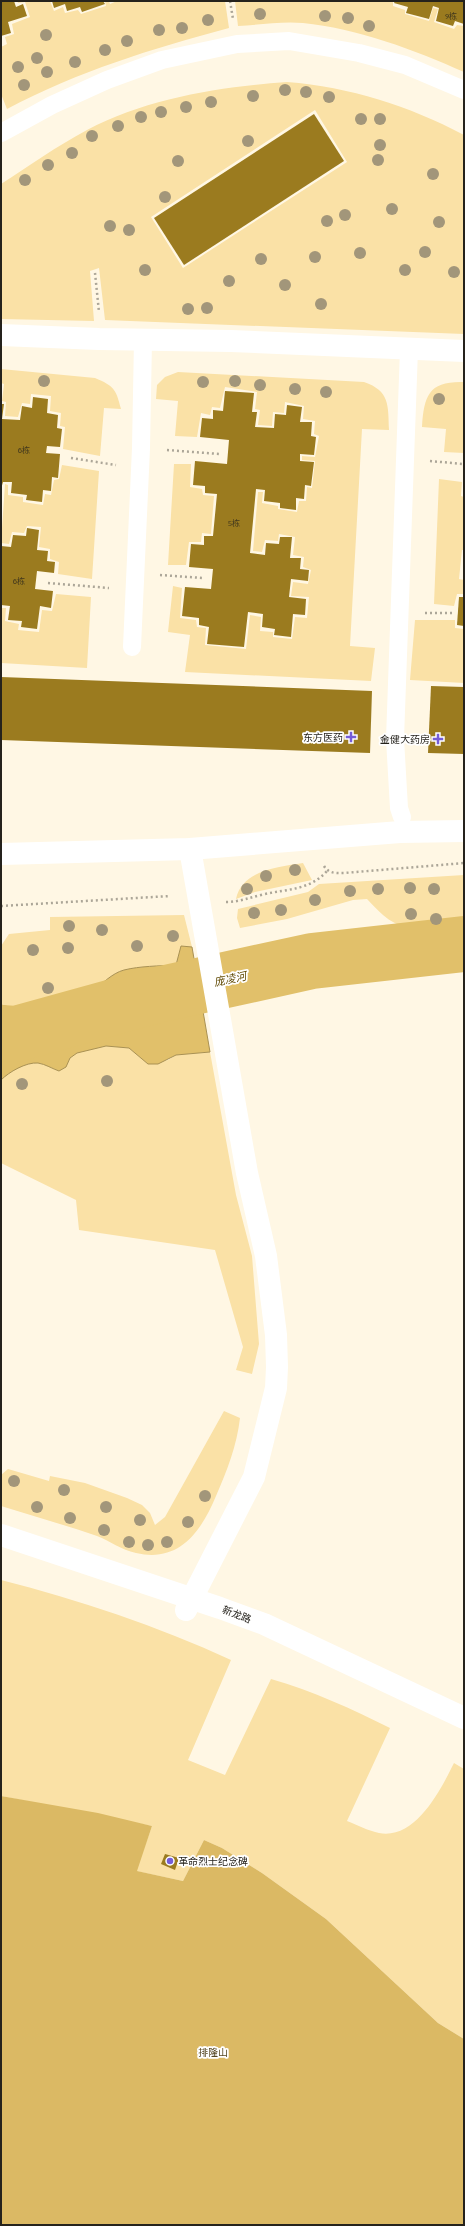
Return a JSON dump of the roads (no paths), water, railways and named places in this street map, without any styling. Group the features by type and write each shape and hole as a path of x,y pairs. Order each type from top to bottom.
{"street":[{"path":"1,335 143,340 231,341 464,351"},
{"path":"1,854 190,849 400,832 464,831"},
{"path":"189,1604 254,1477 276,1388 276,1335 266,1256 247,1172 206,928 190,849"},
{"name":"新龙路","path":"1,1535 189,1604 214,1618 259,1636 464,1732"},
{"name":"新龙路","path":"1,1548 189,1604 264,1624 395,1684 464,1718"}],"lane":[{"path":"1,133 52,104 107,80 162,60 237,44 289,41 359,53 405,65 464,90"},
{"path":"132,647 138,469 141,448 143,340"},
{"path":"402,818 399,808 395,739 409,349"}],"waterway":[{"name":"庞凌河","path":"1,1033 16,1034 157,995 312,961 464,944"}],"place":[{"name":"东方医药","path":"351,737"},
{"name":"金健大药房","path":"438,739"},
{"name":"革命烈士纪念碑","path":"170,1861"}],"park label":[{"name":"排隆山","path":"213,2052"}]}
